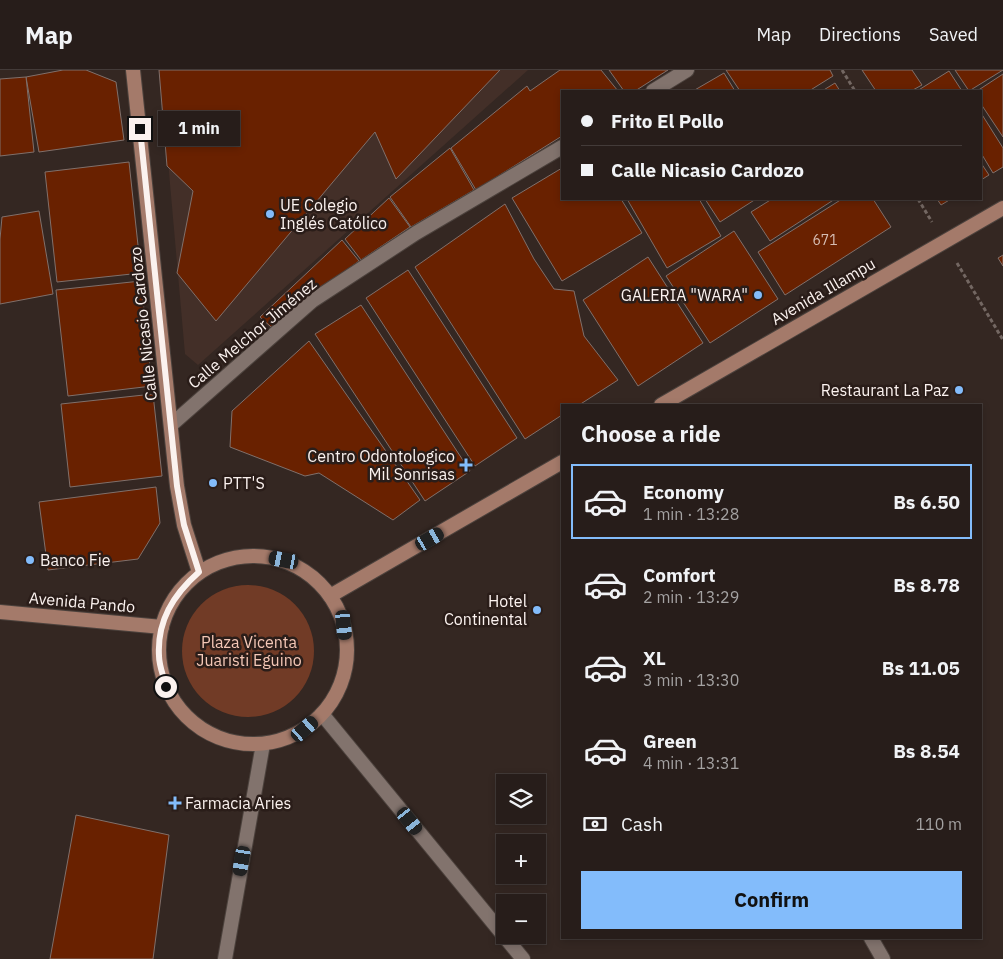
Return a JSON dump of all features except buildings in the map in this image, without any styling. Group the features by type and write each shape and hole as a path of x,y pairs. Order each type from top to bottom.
{"main road":[{"name":"Calle Nicasio Cardozo","path":"134,70 179,502 184,525 199,572"},
{"name":"Avenida Illampu","path":"663,404 1003,208"},
{"path":"330,596 561,463"},
{"path":"255,555 284,560 310,575 330,596 344,625 347,657 339,688 322,714 305,729 284,739 262,744 233,742 204,731 182,712 166,687 159,657 162,627 169,606 182,587 199,572 226,559 255,555"},
{"name":"Avenida Pando","path":"0,612 162,627"}],"street":[{"path":"655,90 687,70"},
{"name":"Calle Melchor Jiménez","path":"171,425 312,301 416,233 561,148"},
{"path":"322,714 523,959"},
{"path":"225,959 262,744"},
{"path":"872,939 884,959"}],"path":[{"path":"842,70 853,90"},
{"path":"919,200 1003,340"}],"shaded area":[{"name":"UE Colegio Inglés Católico","path":"160,70 528,70 198,365 185,354"}],"green space":[{"name":"Plaza Vicenta Juaristi Eguino","path":"248,585 273,590 284,596 294,605 303,615 309,626 314,651 309,676 303,687 294,697 284,706 273,712 248,717 223,712 212,706 202,697 193,687 187,676 182,651 187,626 193,615 202,605 212,596 223,590"}],"place":[{"name":"UE Colegio Inglés Católico","path":"270,214"},
{"name":"GALERIA \"WARA\"","path":"758,295"},
{"name":"Restaurant La Paz","path":"959,390"},
{"name":"Centro Odontologico Mil Sonrisas","path":"466,465"},
{"name":"PTT'S","path":"213,483"},
{"name":"Banco Fie","path":"30,560"},
{"name":"Hotel Continental","path":"537,610"},
{"name":"Farmacia Aries","path":"175,803"}],"route":[{"path":"140,129 179,502 184,525 199,572 182,587 169,606 162,627 159,657 166,687"}]}
